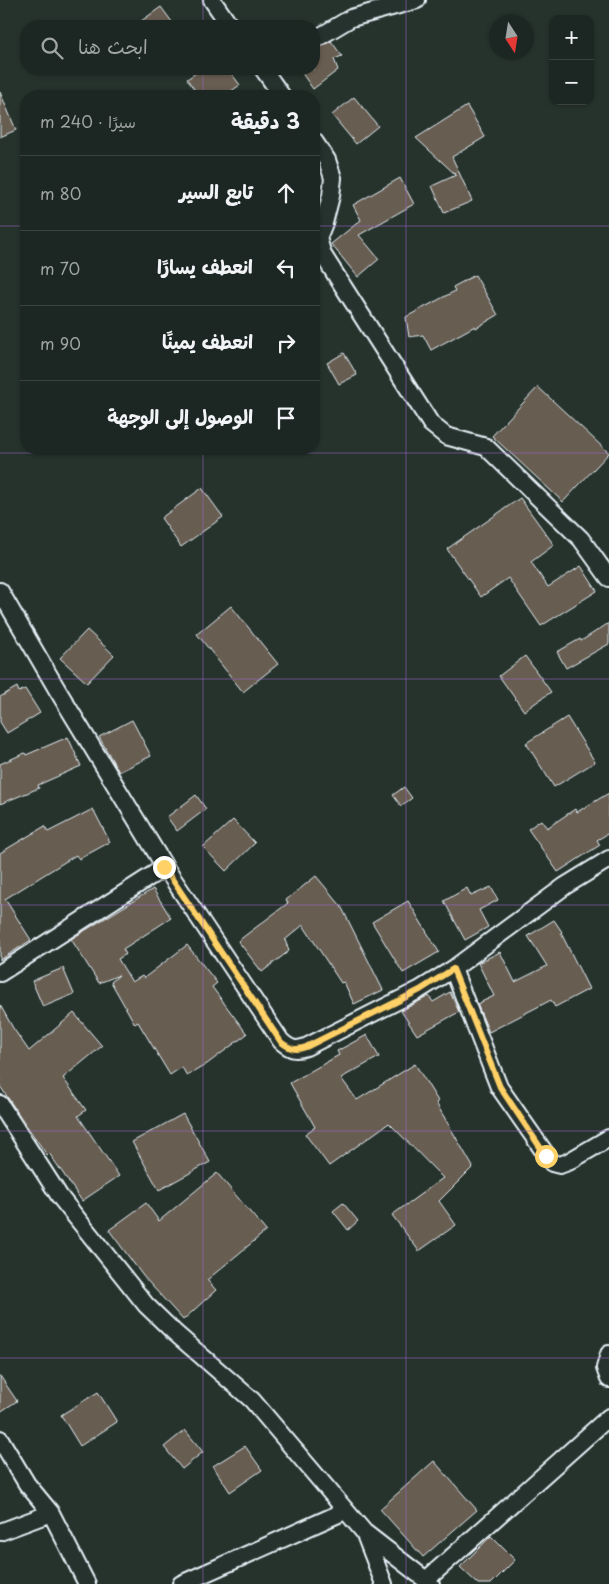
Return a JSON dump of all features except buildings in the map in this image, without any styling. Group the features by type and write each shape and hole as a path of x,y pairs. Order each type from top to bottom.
{"street":[{"path":"212,0 226,20"},
{"path":"320,36 351,18 416,0"},
{"path":"268,75 278,90"},
{"path":"320,150 327,160 333,178 331,196 320,233"},
{"path":"320,245 323,255 431,424 446,436 486,447 581,539 609,578"},
{"path":"0,591 164,867 281,1042 289,1048 297,1050 306,1047 420,990 453,969 565,886 609,859"},
{"path":"0,973 164,867"},
{"path":"453,969 500,1087 552,1163 560,1165 568,1162 609,1138"},
{"path":"0,1104 60,1197 146,1305 252,1400 364,1532 429,1582 609,1417"},
{"path":"609,1354 605,1368 609,1379"},
{"path":"0,1439 27,1484 51,1513 87,1584"},
{"path":"181,1584 345,1511"},
{"path":"0,1532 51,1513"},
{"path":"364,1532 384,1584"}],"route":[{"path":"164,867 281,1042 289,1048 297,1050 306,1047 420,990 453,969 500,1087 546,1156"}]}
